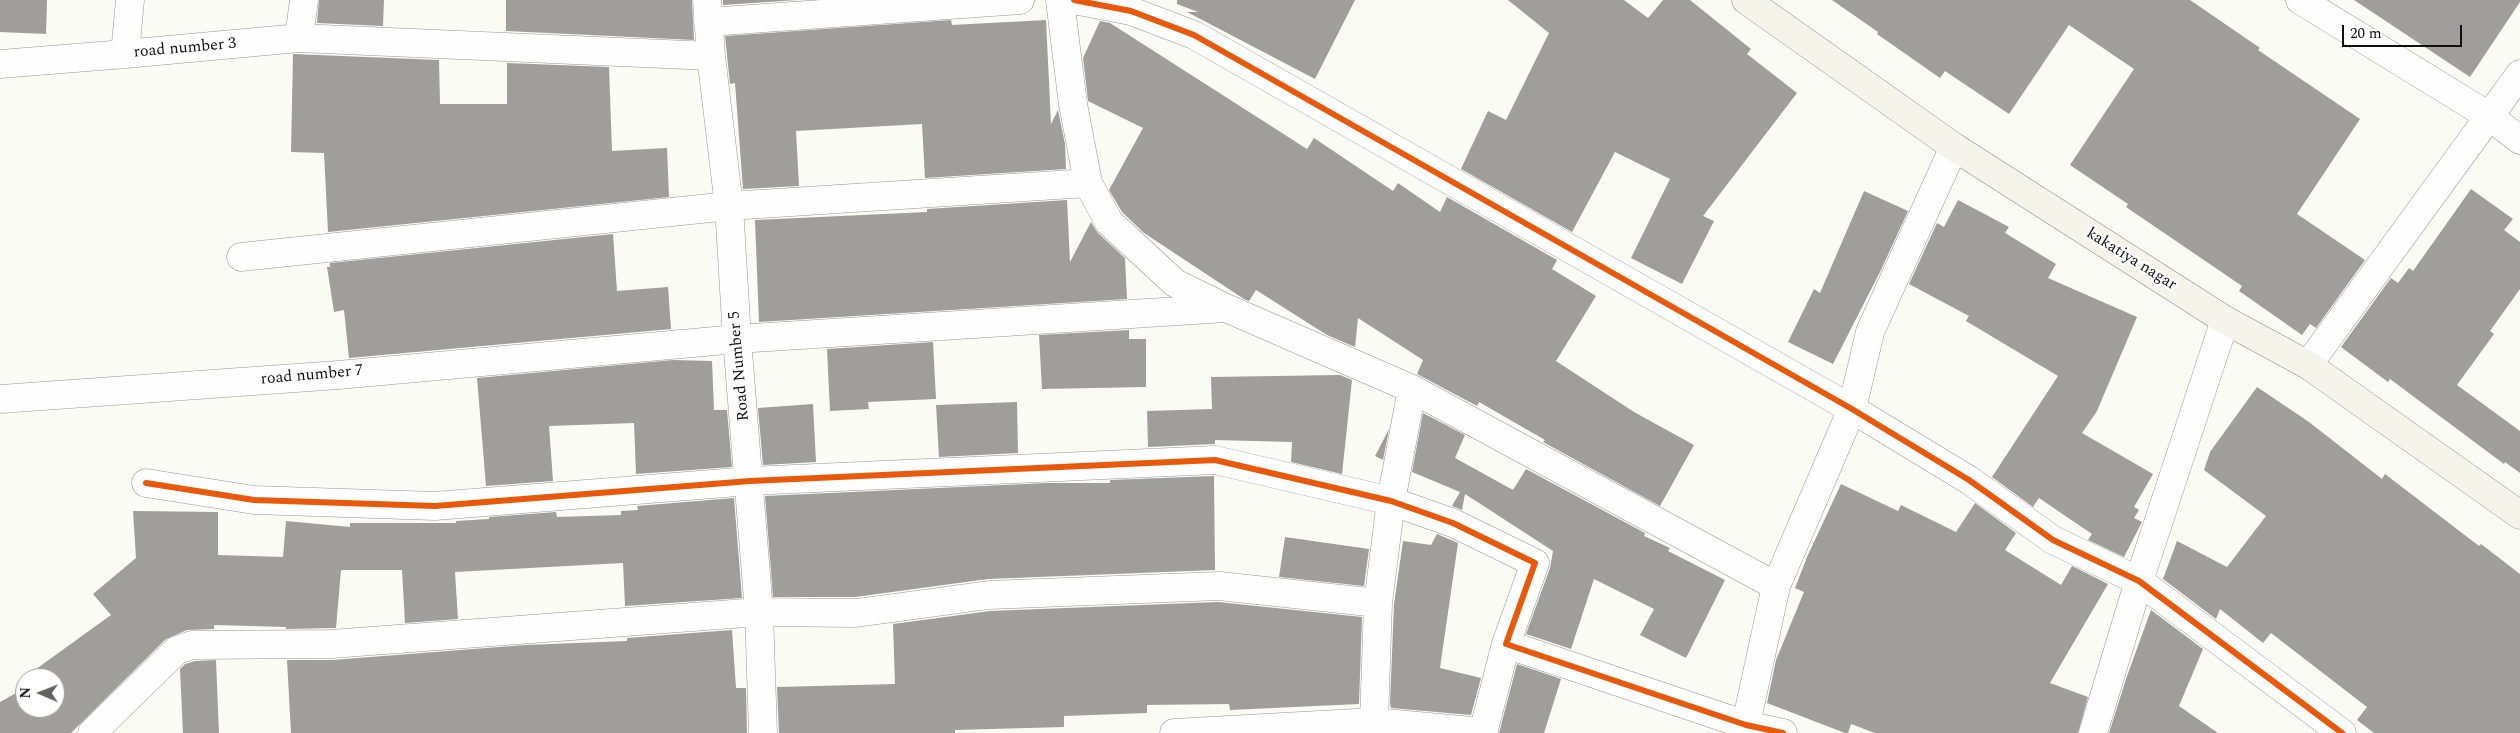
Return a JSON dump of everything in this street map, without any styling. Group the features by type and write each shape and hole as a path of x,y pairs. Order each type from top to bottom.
{"street":[{"name":"road number 3","path":"130,0 125,54 299,38 711,56"},
{"path":"299,38 304,0"},
{"path":"707,11 1020,0"},
{"path":"1060,0 1073,104 1088,183 1109,222 1175,283 1226,308 1412,389 1776,586"},
{"path":"1074,0 1131,11 1194,35 1852,408 1969,480 2053,540 2139,581 2342,733"},
{"name":"kakatiya nagar","path":"1746,0 1954,147 2225,320 2308,365 2520,515"},
{"path":"2300,0 2489,116 2520,140"},
{"name":"Road Number 5","path":"707,11 729,206 737,339 750,481 759,612 764,733"},
{"path":"0,64 125,54"},
{"path":"2308,365 2520,74"},
{"path":"1745,729 1776,586 1852,408 1870,332 1954,147"},
{"path":"241,257 729,206 1088,183"},
{"name":"road number 7","path":"0,399 214,384 737,339 1226,308"},
{"path":"2093,733 2139,581 2225,320"},
{"path":"1374,722 1378,603 1391,501 1412,389"},
{"path":"146,483 232,498 435,506 750,481 1215,460 1391,501 1453,523 1535,563 1506,644 1483,732 1374,722 1174,733"},
{"path":"92,733 177,650 192,645 332,644 759,612 856,613 989,595 1219,586 1378,603"},
{"path":"1506,644 1745,729 1783,733"}],"building":[{"path":"0,0 47,0 46,34 0,32"},
{"path":"319,0 384,0 383,26 317,23"},
{"path":"506,0 692,0 694,40 506,31"},
{"path":"723,0 798,0 723,5"},
{"path":"1177,0 1355,0 1315,79 1187,12 1198,12 1177,4"},
{"path":"1508,0 1624,0 1648,18 1663,0 1690,0 1751,49 1747,54 1797,93 1703,216 1714,221 1682,284 1631,258 1670,179 1615,152 1572,232 1461,169 1488,111 1506,120 1549,33"},
{"path":"1832,0 2190,0 2260,48 2258,50 2360,119 2297,214 2365,260 2316,328 2310,324 2302,335 2239,291 2242,286 2126,207 2128,204 2070,165 2134,69 2069,25 2009,114 1945,71 1940,78"},
{"path":"2354,0 2520,0 2520,2 2470,77"},
{"path":"951,20 952,25 1046,20 1051,124 1058,110 1065,144 1066,169 925,178 922,124 796,131 799,186 743,189 735,83 730,84 725,36"},
{"path":"1100,21 1110,23 1307,149 1314,138 1393,191 1398,183 1440,212 1447,197 1557,260 1552,269 1596,296 1556,361 1634,412 1694,445 1660,506 1543,442 1545,440 1479,402 1477,406 1417,374 1423,360 1358,318 1355,347 1327,335 1256,290 1249,301 1244,299 1144,233 1122,212 1109,190 1143,128 1088,101 1083,58"},
{"path":"293,54 439,60 440,104 507,104 507,63 609,67 612,151 667,148 669,197 328,232 324,153 291,152"},
{"path":"2471,189 2513,219 2504,230 2520,242 2520,289 2490,331 2494,334 2457,385 2520,431 2520,473 2505,462 2504,464 2390,379 2388,382 2341,347 2391,278 2398,283 2409,268 2413,271"},
{"path":"1864,191 1908,211 1881,270 1833,364 1788,342 1814,289 1820,293"},
{"path":"1067,200 1070,262 1091,222 1098,233 1125,258 1127,299 759,322 755,220 927,212 927,209"},
{"path":"1958,200 2009,227 2005,233 2056,264 2048,278 2137,317 2097,411 2082,433 2153,474 2134,507 2139,510 2134,518 2142,522 2124,557 2088,540 2092,534 2039,498 2033,507 1992,477 2058,376 1966,321 1969,316 1909,284 1937,223 1944,227"},
{"path":"613,234 617,291 668,287 671,329 349,358 344,310 334,312 327,267 330,267 330,263"},
{"path":"1129,330 1129,339 1146,339 1146,387 1042,389 1039,335"},
{"path":"933,342 936,399 868,402 869,409 830,411 827,349"},
{"path":"673,360 712,361 714,410 727,410 732,467 636,474 634,423 549,426 553,481 486,486 477,378"},
{"path":"1340,375 1352,380 1342,474 1291,462 1292,442 1215,440 1215,444 1148,447 1147,411 1212,409 1211,377"},
{"path":"2257,387 2309,422 2382,479 2385,474 2479,546 2481,544 2520,574 2520,733 2374,733 2357,720 2367,707 2271,633 2263,643 2220,609 2216,619 2163,579 2177,541 2227,567 2266,516 2204,470 2210,452"},
{"path":"1017,402 1018,453 939,457 936,405"},
{"path":"813,404 816,462 763,465 758,408"},
{"path":"1423,413 1465,435 1455,458 1513,490 1526,469 1645,533 1644,536 1670,548 1668,551 1725,580 1686,658 1640,635 1654,609 1594,579 1571,649 1526,634 1550,568 1553,551 1465,494 1462,510 1452,506 1460,492 1412,472"},
{"path":"1389,429 1383,460 1375,456"},
{"path":"1214,476 1215,570 988,579 855,597 773,597 765,496 1047,483 1110,483 1110,480"},
{"path":"1841,484 1898,511 1901,505 1956,532 1975,503 2016,533 2005,550 2061,585 2072,566 2108,584 2050,683 2088,697 2078,733 1875,733 1851,724 1848,733 1845,733 1767,703 1776,660 1804,592 1795,588 1807,557"},
{"path":"734,498 742,598 625,606 623,563 455,572 458,619 405,623 402,570 341,570 336,628 286,629 286,627 214,625 214,629 187,630 166,639 71,733 0,733 0,702 15,694 15,718 65,718 65,668 38,668 111,615 93,594 136,558 133,511 218,512 218,555 283,557 286,521 350,527 350,523 456,523 456,521 489,519 489,517 556,512 557,517 621,515 621,511 638,510 637,506"},
{"path":"1437,534 1458,543 1440,668 1481,678 1471,715 1391,708 1390,703 1394,604 1403,541 1431,545"},
{"path":"1285,537 1369,549 1364,586 1279,577"},
{"path":"1218,602 1362,617 1359,704 1230,710 1229,704 1147,705 1147,713 1064,716 1064,727 955,730 955,733 779,733 777,687 895,684 893,624 990,611"},
{"path":"2151,610 2203,649 2179,706 2218,733 2109,733"},
{"path":"732,630 736,688 746,688 747,733 291,733 287,660 332,660 525,645 627,641 627,638"},
{"path":"216,660 219,733 183,733 180,669 185,664 195,661"},
{"path":"1517,664 1561,679 1544,733 1499,733"}],"cycle path":[{"path":"1074,0 1131,11 1194,35 1852,409 1969,480 2053,540 2139,581 2342,733"},
{"path":"146,483 254,500 435,506 750,481 1215,460 1391,501 1453,523 1535,563 1506,644 1746,725 1783,733"}]}
